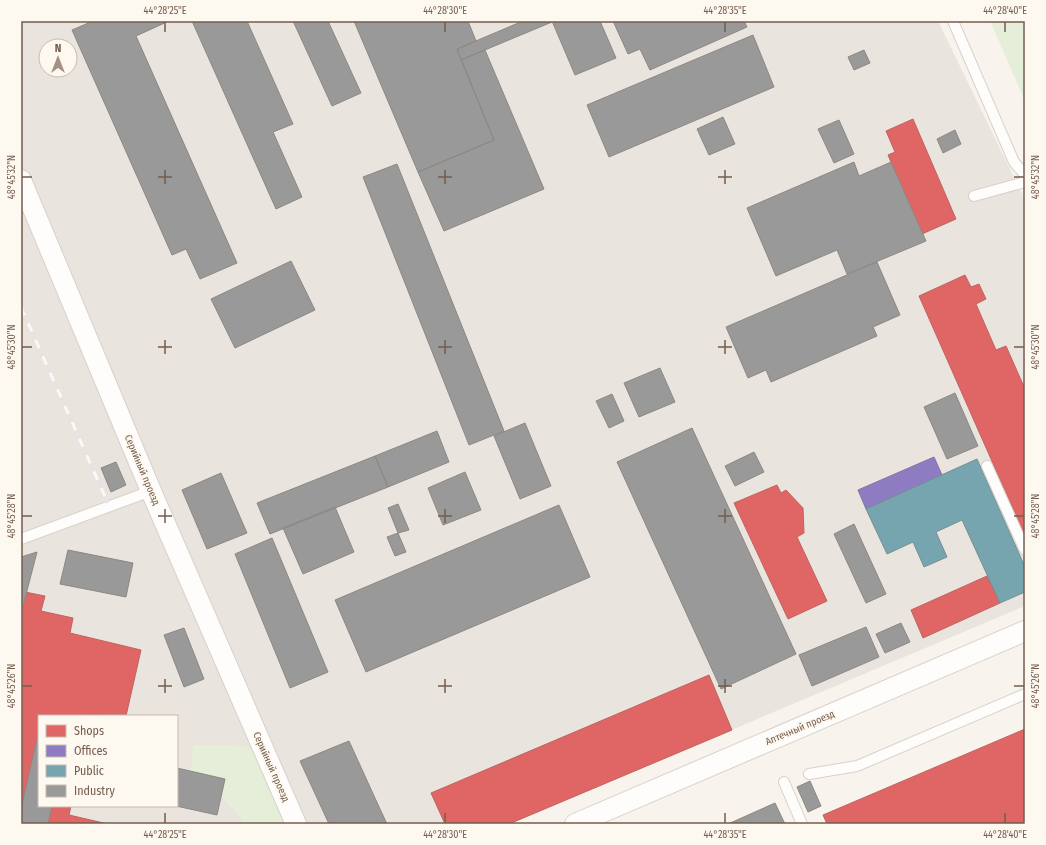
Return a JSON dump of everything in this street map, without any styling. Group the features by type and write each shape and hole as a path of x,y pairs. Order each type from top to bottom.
{"street":[{"name":"Серийный проезд","path":"21,180 152,491 296,824"},
{"name":"Аптечный проезд","path":"575,824 1025,631"}],"lane":[{"path":"953,21 1014,162 1025,175"},
{"path":"974,196 1025,182"},
{"path":"987,466 1025,550"},
{"path":"21,539 152,491"},
{"path":"809,774 857,766 1025,694"},
{"path":"784,782 802,824"}],"shaded area":[{"path":"21,21 938,21 1025,200 1025,606 509,824 21,824"}],"green space":[{"path":"990,21 1025,21 1025,101"},
{"path":"193,745 246,746 257,752 287,824 244,824 240,817 221,797 225,779 188,771 192,766"}],"building: Shops":[{"path":"913,119 956,219 922,234 888,155 895,152 886,131"},
{"path":"965,275 971,287 979,284 986,299 976,304 996,350 1006,346 1025,389 1025,536 919,296"},
{"path":"777,485 781,493 786,490 803,508 804,533 797,537 827,601 788,619 734,503"},
{"path":"987,576 1000,603 923,638 911,610"},
{"path":"25,592 45,596 41,611 73,618 70,633 141,650 126,715 38,715 38,807 71,807 69,815 108,824 21,824 21,612"},
{"path":"709,675 732,730 509,824 445,824 431,793"},
{"path":"1025,729 1025,824 827,824 823,815"}],"building: Offices":[{"path":"934,457 942,475 866,509 858,490"}],"building: Public":[{"path":"977,459 1025,567 1025,592 1000,603 962,520 936,532 947,557 924,567 913,542 887,554 866,509"}],"building: Industry":[{"path":"93,21 169,21 136,36 237,263 200,279 186,249 172,255 78,44 78,38 76,38 72,30"},
{"path":"192,21 247,21 293,124 273,132 302,197 276,209"},
{"path":"293,21 328,21 361,93 332,106"},
{"path":"354,21 468,21 476,41 457,49 494,140 418,172"},
{"path":"523,21 552,22 461,60 457,49"},
{"path":"552,21 600,21 616,58 575,75"},
{"path":"613,21 744,21 747,27 650,70 640,49 628,54"},
{"path":"753,35 774,87 609,157 587,105"},
{"path":"485,50 544,189 444,231 418,172 494,140 461,60"},
{"path":"864,50 870,63 854,70 848,57"},
{"path":"723,117 735,144 709,155 697,129"},
{"path":"839,120 854,154 834,163 818,129"},
{"path":"955,130 961,144 943,153 937,139"},
{"path":"854,162 859,176 891,162 926,241 847,274 837,250 776,276 747,208"},
{"path":"397,164 504,431 469,445 363,177"},
{"path":"291,261 315,310 235,348 211,299"},
{"path":"877,262 900,315 873,327 877,336 771,382 766,370 748,378 726,327"},
{"path":"660,368 675,402 639,417 624,383"},
{"path":"955,393 978,446 947,459 924,407"},
{"path":"612,394 624,421 609,428 596,401"},
{"path":"525,423 551,486 520,499 494,436"},
{"path":"692,428 796,654 721,689 617,462"},
{"path":"437,431 449,462 388,487 375,456"},
{"path":"754,452 764,472 735,486 725,466"},
{"path":"375,456 388,487 270,534 257,503"},
{"path":"116,462 126,485 111,492 101,468"},
{"path":"465,472 481,510 443,525 428,488"},
{"path":"221,473 247,533 207,549 182,490"},
{"path":"398,504 409,530 398,533 388,508"},
{"path":"559,505 590,577 366,672 335,600"},
{"path":"335,507 354,552 303,574 283,528"},
{"path":"854,524 886,594 866,603 834,534"},
{"path":"398,533 406,552 395,556 387,537"},
{"path":"272,538 328,672 290,688 235,554"},
{"path":"68,550 133,563 126,597 60,584"},
{"path":"37,552 21,614 21,557"},
{"path":"901,623 910,642 885,653 876,634"},
{"path":"866,627 879,657 812,686 799,655"},
{"path":"184,628 204,679 184,687 164,635"},
{"path":"38,734 38,807 52,807 48,824 21,824 21,809"},
{"path":"349,741 387,824 329,824 300,761"},
{"path":"178,768 225,779 217,815 178,806"},
{"path":"810,781 821,806 808,812 797,787"},
{"path":"775,803 785,824 728,824"}],"railway":[{"path":"21,307 107,501"}]}
